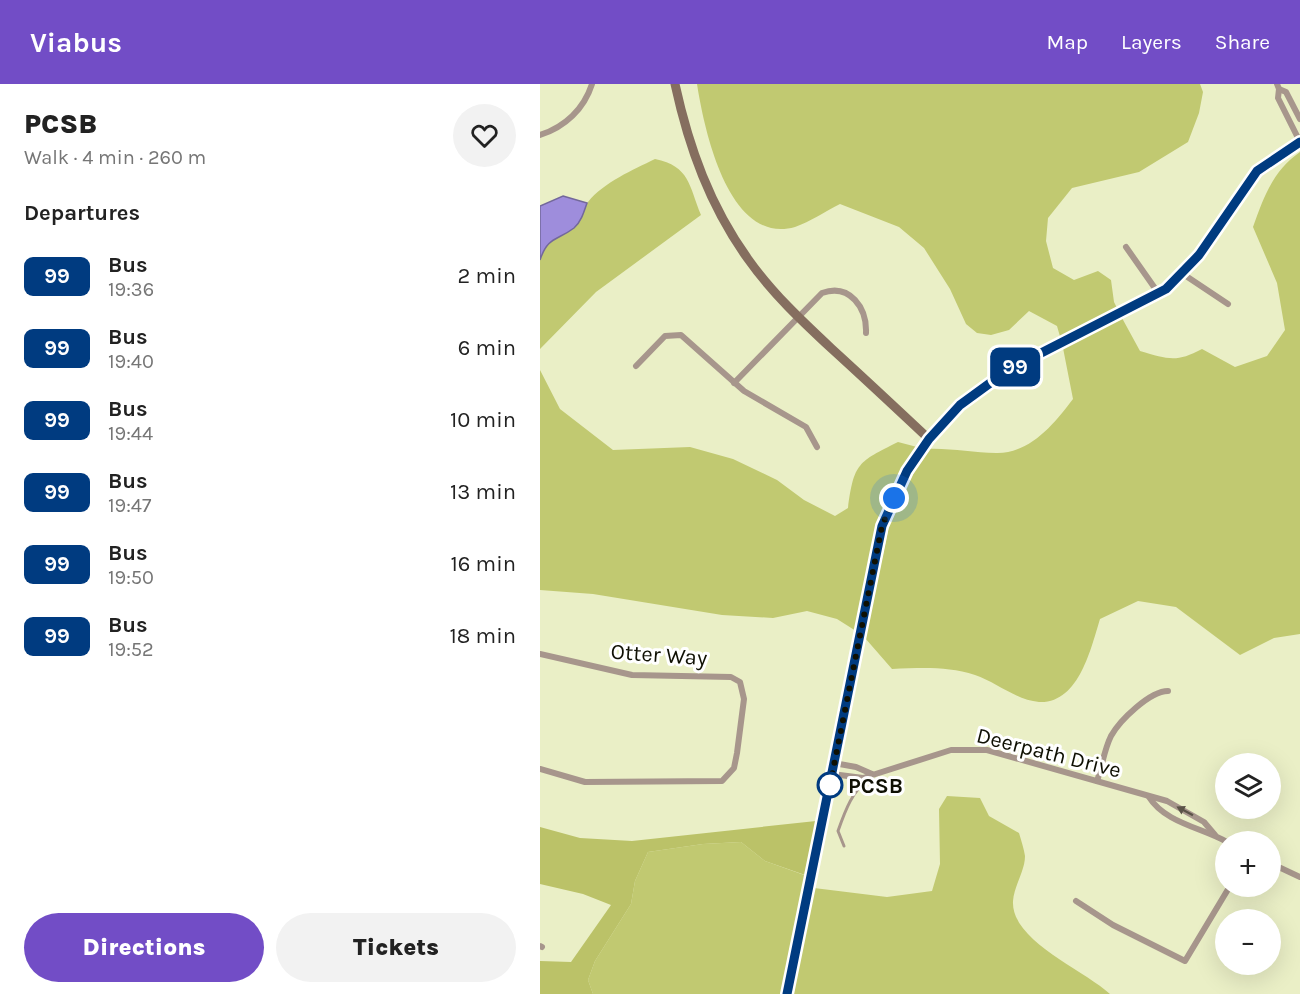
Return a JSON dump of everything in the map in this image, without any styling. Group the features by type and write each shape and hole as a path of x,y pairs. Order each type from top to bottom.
{"street":[{"path":"540,135 559,127 572,116 587,96 592,84"},
{"path":"675,84 686,134 717,209 748,260 797,316 929,439"},
{"path":"1278,87 1286,92 1300,119"},
{"path":"787,994 882,526 907,471 929,439 960,405 1008,370 1159,294 1183,274 1257,171 1300,142 1278,98 1278,87"},
{"path":"1126,247 1159,294"},
{"path":"1183,274 1228,304"},
{"path":"734,383 822,293 835,290 851,297 864,311 866,333"},
{"path":"636,366 665,336 681,335 752,397 806,427 817,447"},
{"name":"Otter Way","path":"540,654 632,675 731,676 740,682 744,699 734,768 722,780 585,782 540,769"},
{"path":"1097,781 1111,738 1117,728 1154,693 1168,691"},
{"name":"Deerpath Drive","path":"832,774 857,779 951,750 975,748 1167,801 1204,822 1215,835"},
{"path":"834,763 856,767 874,774"},
{"name":"Deerpath Drive","path":"1149,797 1157,808 1202,833 1215,835"},
{"path":"1281,868 1300,877"},
{"path":"1076,901 1113,925 1185,961 1223,897"}],"lane":[{"path":"844,846 838,831 841,821 856,789 874,774"}],"green space":[{"path":"697,84 1200,84 1203,92 1199,113 1188,142 1139,172 1072,188 1048,218 1046,241 1053,268 1074,280 1098,271 1111,280 1114,302 1118,310 1061,340 1057,326 1029,311 1009,330 991,335 977,333 966,324 950,289 924,248 899,227 840,204 795,227 772,228 752,219 736,202 713,154"},
{"path":"1300,152 1300,634 1274,638 1240,655 1176,607 1138,601 1100,619 1081,672 1064,694 1053,700 1031,701 965,672 934,668 892,669 865,638 892,512 927,449 996,453 1008,452 1031,443 1050,427 1073,399 1063,348 1122,318 1140,351 1158,356 1178,358 1202,349 1235,367 1267,356 1285,330 1277,283 1253,227 1270,185 1283,167"},
{"path":"655,159 667,162 682,172 701,215 596,292 540,349 540,260 543,251 551,241 575,226 586,205 602,188"},
{"path":"540,370 560,409 613,450 690,447 733,459 777,480 804,500 835,516 848,508 856,473 866,460 898,442 917,447 883,509 856,631 837,619 807,611 773,618 722,615 593,594 540,590"},
{"path":"947,796 980,798 989,816 1019,833 1025,856 1014,895 1015,915 1036,941 1110,994 792,994 814,888 887,897 932,891 940,864 939,809"},
{"path":"816,821 805,875 765,861 741,842 703,844 648,852 635,881 631,904 595,961 588,980 593,994 540,994 540,961 571,962 611,905 583,894 540,884 540,827 580,838 632,841"},
{"path":"741,842 765,861 807,876 782,994 593,994 588,980 595,961 631,904 635,881 648,852 703,844"}],"shaded area":[{"path":"563,196 587,203 585,210 576,226 546,247 540,260 540,206"}],"bus line":[{"name":"99","path":"787,994 882,526 907,471 929,439 948,417 982,388 1008,370 1098,326 1166,289 1199,255 1238,195 1257,171 1300,142"}],"place":[{"name":"PCSB","path":"830,785"}],"route":[{"path":"830,785 828,795 882,526 894,498"}]}
